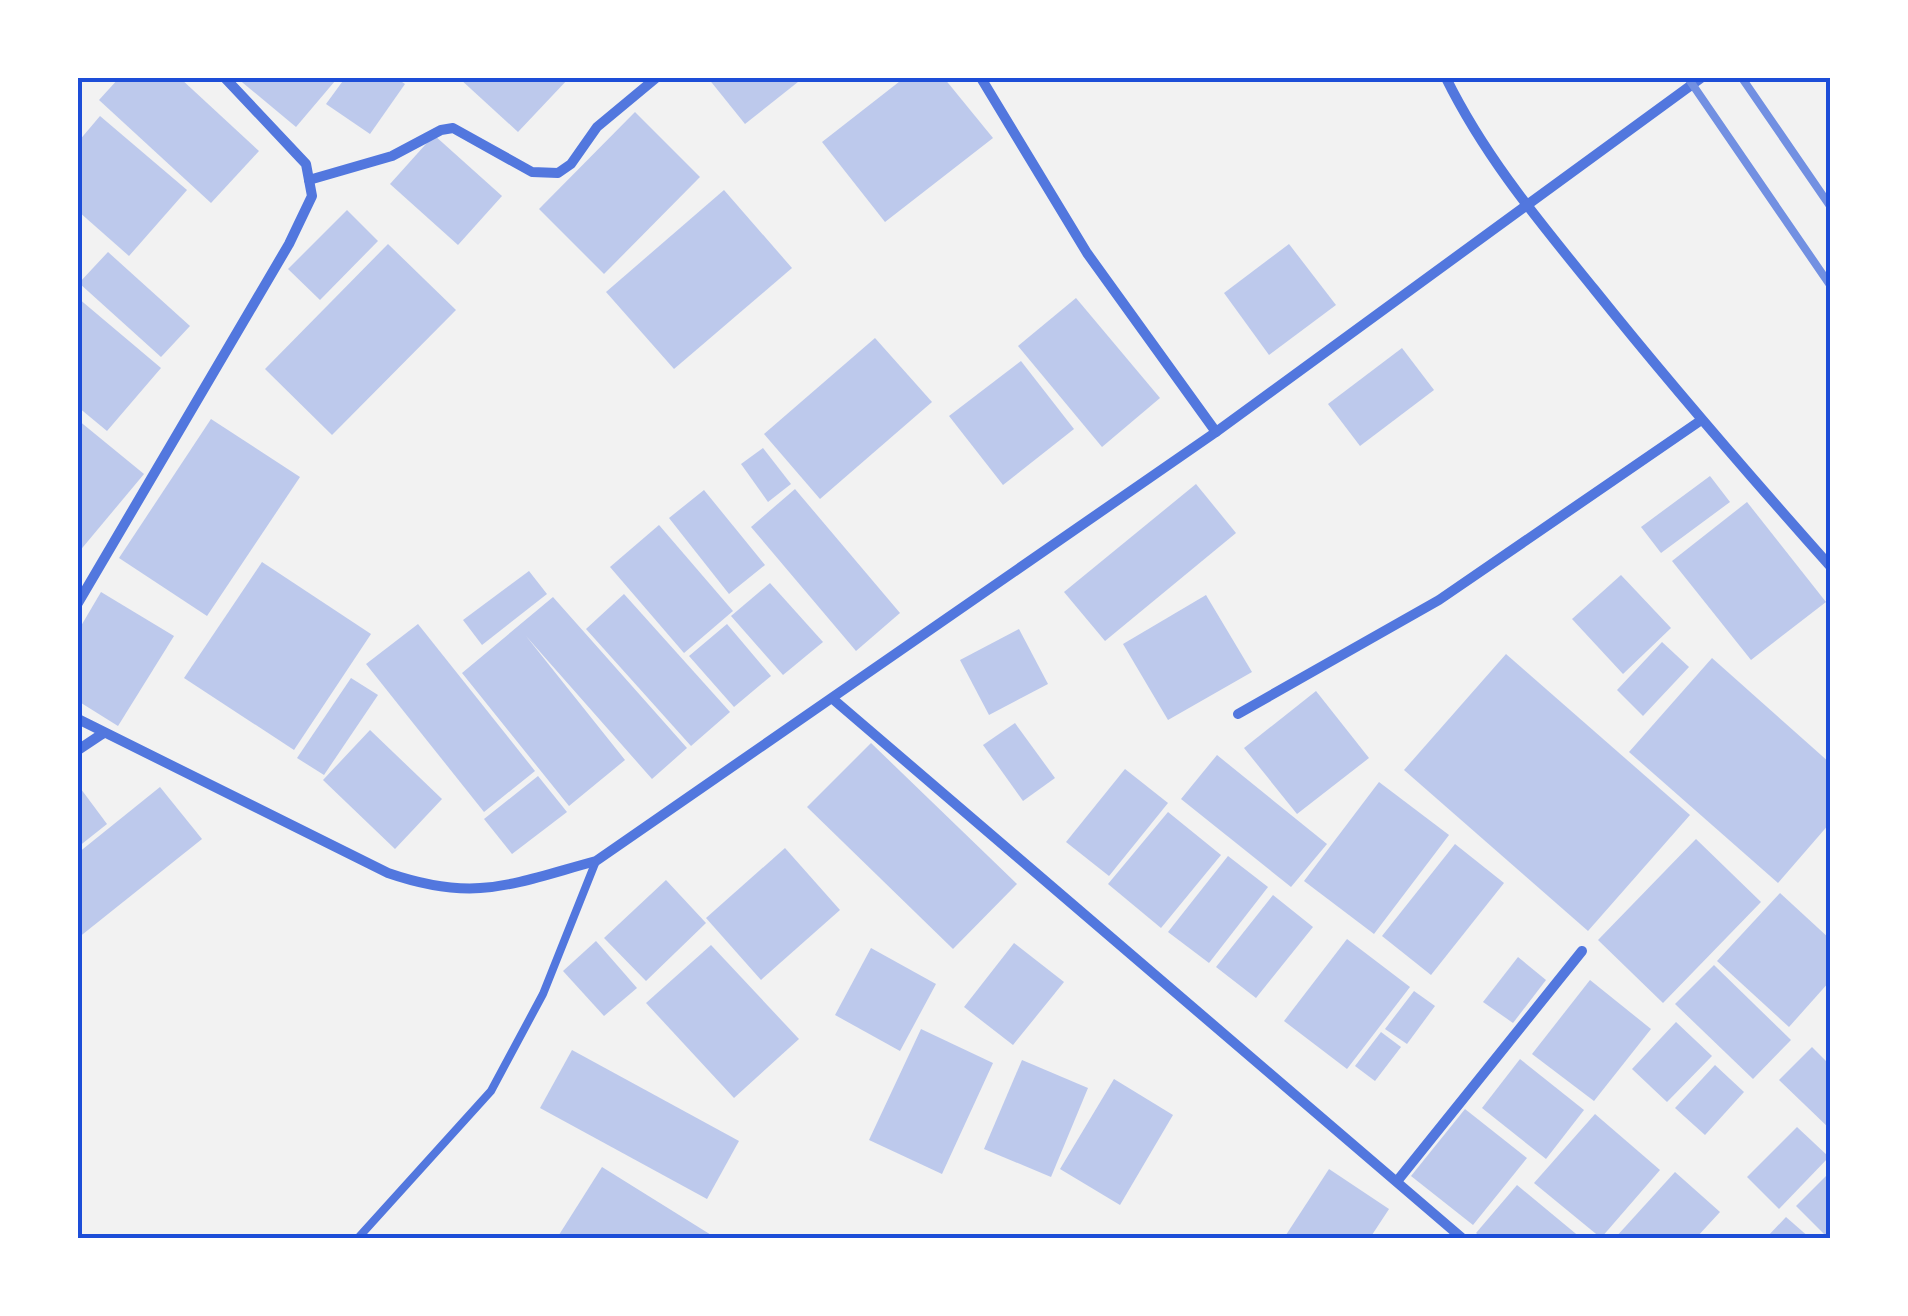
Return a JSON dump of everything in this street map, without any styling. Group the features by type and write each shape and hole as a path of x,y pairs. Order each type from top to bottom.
{"street":[{"path":"78,603 289,244 312,196 306,164 225,78"},
{"path":"309,180 392,156 441,130 453,128 532,172 558,173 570,164 597,127 656,78"},
{"path":"981,78 1087,253 1216,432"},
{"path":"1446,78 1476,138 1524,203 1700,421 1830,566"},
{"path":"78,719 388,873 426,886 475,892 596,861 834,700 1216,432 1524,203 1700,78"},
{"path":"1238,714 1439,600 1700,421"},
{"path":"834,700 1462,1238"},
{"path":"78,750 102,734"},
{"path":"1398,1180 1582,950"}],"lane":[{"path":"358,1238 491,1091 543,994 596,861"}],"building":[{"path":"119,78 180,78 259,151 211,203 99,100"},
{"path":"237,78 330,78 335,81 296,127"},
{"path":"345,78 396,78 405,84 370,134 326,104"},
{"path":"459,78 569,78 518,132"},
{"path":"708,78 803,78 745,124"},
{"path":"904,78 944,78 993,138 885,222 822,142"},
{"path":"635,112 700,177 604,274 539,209"},
{"path":"100,116 187,190 129,256 78,211 78,142"},
{"path":"434,135 502,196 458,245 390,184"},
{"path":"724,190 792,268 674,369 606,292"},
{"path":"347,210 378,241 320,300 288,269"},
{"path":"388,244 456,310 332,435 265,369"},
{"path":"1289,244 1336,305 1269,355 1224,293"},
{"path":"108,252 190,326 161,357 79,283"},
{"path":"78,298 161,368 107,431 78,407"},
{"path":"1076,298 1160,398 1102,447 1018,346"},
{"path":"875,338 932,402 820,499 764,434"},
{"path":"1402,348 1434,390 1360,446 1328,404"},
{"path":"1021,361 1074,429 1003,485 949,416"},
{"path":"211,419 300,477 207,616 119,558"},
{"path":"78,420 144,474 78,553"},
{"path":"763,448 791,484 768,502 741,464"},
{"path":"1710,476 1730,502 1661,553 1641,527"},
{"path":"1196,484 1236,533 1105,641 1064,592"},
{"path":"795,489 900,613 856,651 751,527"},
{"path":"704,490 765,565 729,594 669,518"},
{"path":"1747,502 1826,602 1751,660 1672,561"},
{"path":"659,525 733,611 684,653 610,567"},
{"path":"262,562 371,634 294,750 184,678"},
{"path":"529,571 547,594 482,645 463,620"},
{"path":"1621,575 1671,628 1623,674 1572,619"},
{"path":"770,583 823,642 783,675 731,616"},
{"path":"101,592 174,636 118,726 78,701 78,631"},
{"path":"624,594 730,712 691,746 586,629"},
{"path":"1206,595 1252,672 1168,720 1123,644"},
{"path":"553,597 687,748 652,779 526,636 625,760 569,806 462,673"},
{"path":"418,624 535,771 484,812 366,664"},
{"path":"727,624 771,676 734,707 689,656"},
{"path":"1019,629 1048,684 989,715 960,660"},
{"path":"1662,642 1689,667 1643,716 1617,690"},
{"path":"1506,654 1690,815 1588,931 1404,770"},
{"path":"1712,658 1830,763 1830,823 1778,883 1629,752"},
{"path":"351,678 378,695 324,775 297,758"},
{"path":"1316,691 1369,758 1297,814 1244,748"},
{"path":"1015,723 1055,778 1023,801 983,745"},
{"path":"370,730 442,799 395,849 323,780"},
{"path":"871,743 1017,884 953,949 807,807"},
{"path":"1217,755 1327,844 1291,887 1181,799"},
{"path":"1125,769 1168,803 1109,876 1066,842"},
{"path":"538,776 567,812 512,854 484,819"},
{"path":"1379,782 1449,835 1374,934 1304,881"},
{"path":"78,785 107,824 78,847"},
{"path":"160,787 202,839 78,938 78,853"},
{"path":"1168,812 1221,855 1161,928 1108,884"},
{"path":"1696,839 1761,902 1663,1003 1598,940"},
{"path":"1455,844 1504,883 1431,975 1382,936"},
{"path":"785,848 840,910 761,980 706,918"},
{"path":"1228,856 1268,887 1209,963 1168,932"},
{"path":"666,880 706,923 646,981 604,938"},
{"path":"1780,893 1830,939 1830,981 1789,1027 1717,961"},
{"path":"1273,895 1313,927 1256,998 1216,967"},
{"path":"1347,939 1410,987 1347,1069 1284,1021"},
{"path":"596,941 637,988 604,1016 563,971"},
{"path":"1014,943 1064,982 1013,1045 964,1007"},
{"path":"711,945 799,1039 734,1098 646,1003"},
{"path":"871,948 936,984 900,1051 835,1015"},
{"path":"1518,957 1546,980 1513,1023 1483,1002"},
{"path":"1714,965 1791,1040 1753,1079 1675,1004"},
{"path":"1590,980 1651,1029 1594,1101 1532,1054"},
{"path":"1414,991 1435,1006 1407,1044 1385,1029"},
{"path":"1676,1022 1712,1056 1667,1102 1632,1069"},
{"path":"921,1029 993,1063 942,1174 869,1140"},
{"path":"1381,1032 1401,1047 1375,1081 1355,1066"},
{"path":"1812,1047 1830,1065 1830,1129 1779,1080"},
{"path":"572,1050 739,1141 707,1199 540,1108"},
{"path":"1520,1059 1584,1110 1546,1159 1482,1108"},
{"path":"1022,1060 1088,1088 1051,1177 984,1149"},
{"path":"1715,1065 1744,1092 1705,1135 1675,1108"},
{"path":"1114,1079 1173,1115 1120,1205 1060,1169"},
{"path":"1465,1109 1527,1158 1473,1225 1411,1176"},
{"path":"1595,1114 1660,1170 1601,1238 1534,1183"},
{"path":"1797,1127 1829,1157 1779,1209 1747,1177"},
{"path":"602,1167 716,1238 557,1238"},
{"path":"1329,1169 1389,1209 1370,1238 1284,1238"},
{"path":"1675,1172 1720,1212 1696,1238 1615,1238"},
{"path":"1830,1172 1830,1238 1828,1238 1796,1206"},
{"path":"1517,1185 1581,1238 1482,1238 1476,1233"},
{"path":"1786,1217 1810,1238 1766,1238"}],"railway":[{"path":"1688,78 1830,285"},
{"path":"1742,78 1830,206"}]}
